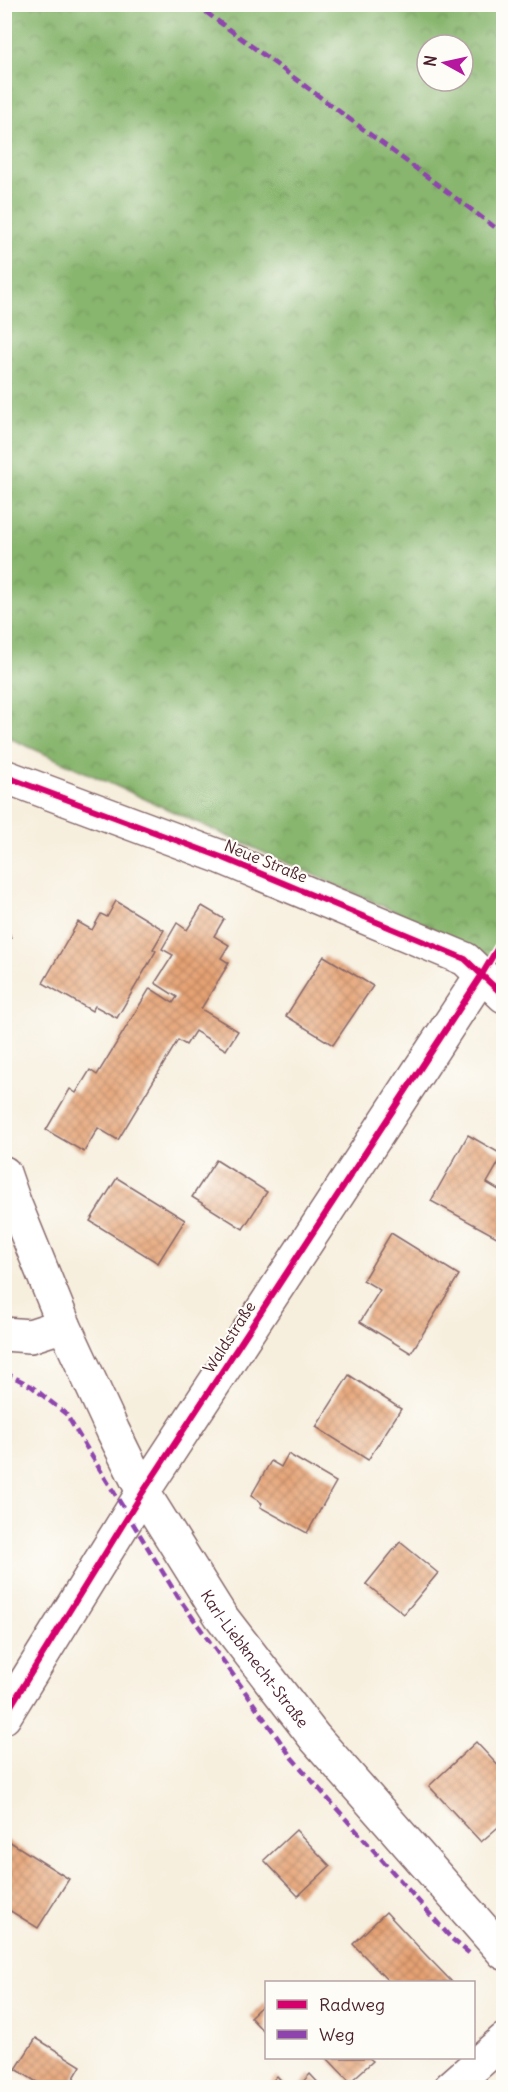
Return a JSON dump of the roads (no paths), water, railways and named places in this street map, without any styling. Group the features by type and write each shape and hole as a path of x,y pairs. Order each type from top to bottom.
{"street":[{"name":"Neue Straße","path":"4,776 221,856 392,927 465,959 492,986"},
{"name":"Waldstraße","path":"4,1716 143,1492 492,986"},
{"name":"Karl-Liebknecht-Straße","path":"4,1173 64,1325 143,1492 220,1616 315,1738 504,1953"},
{"path":"4,1334 30,1336 64,1325"},
{"path":"450,2088 504,2040"}]}
